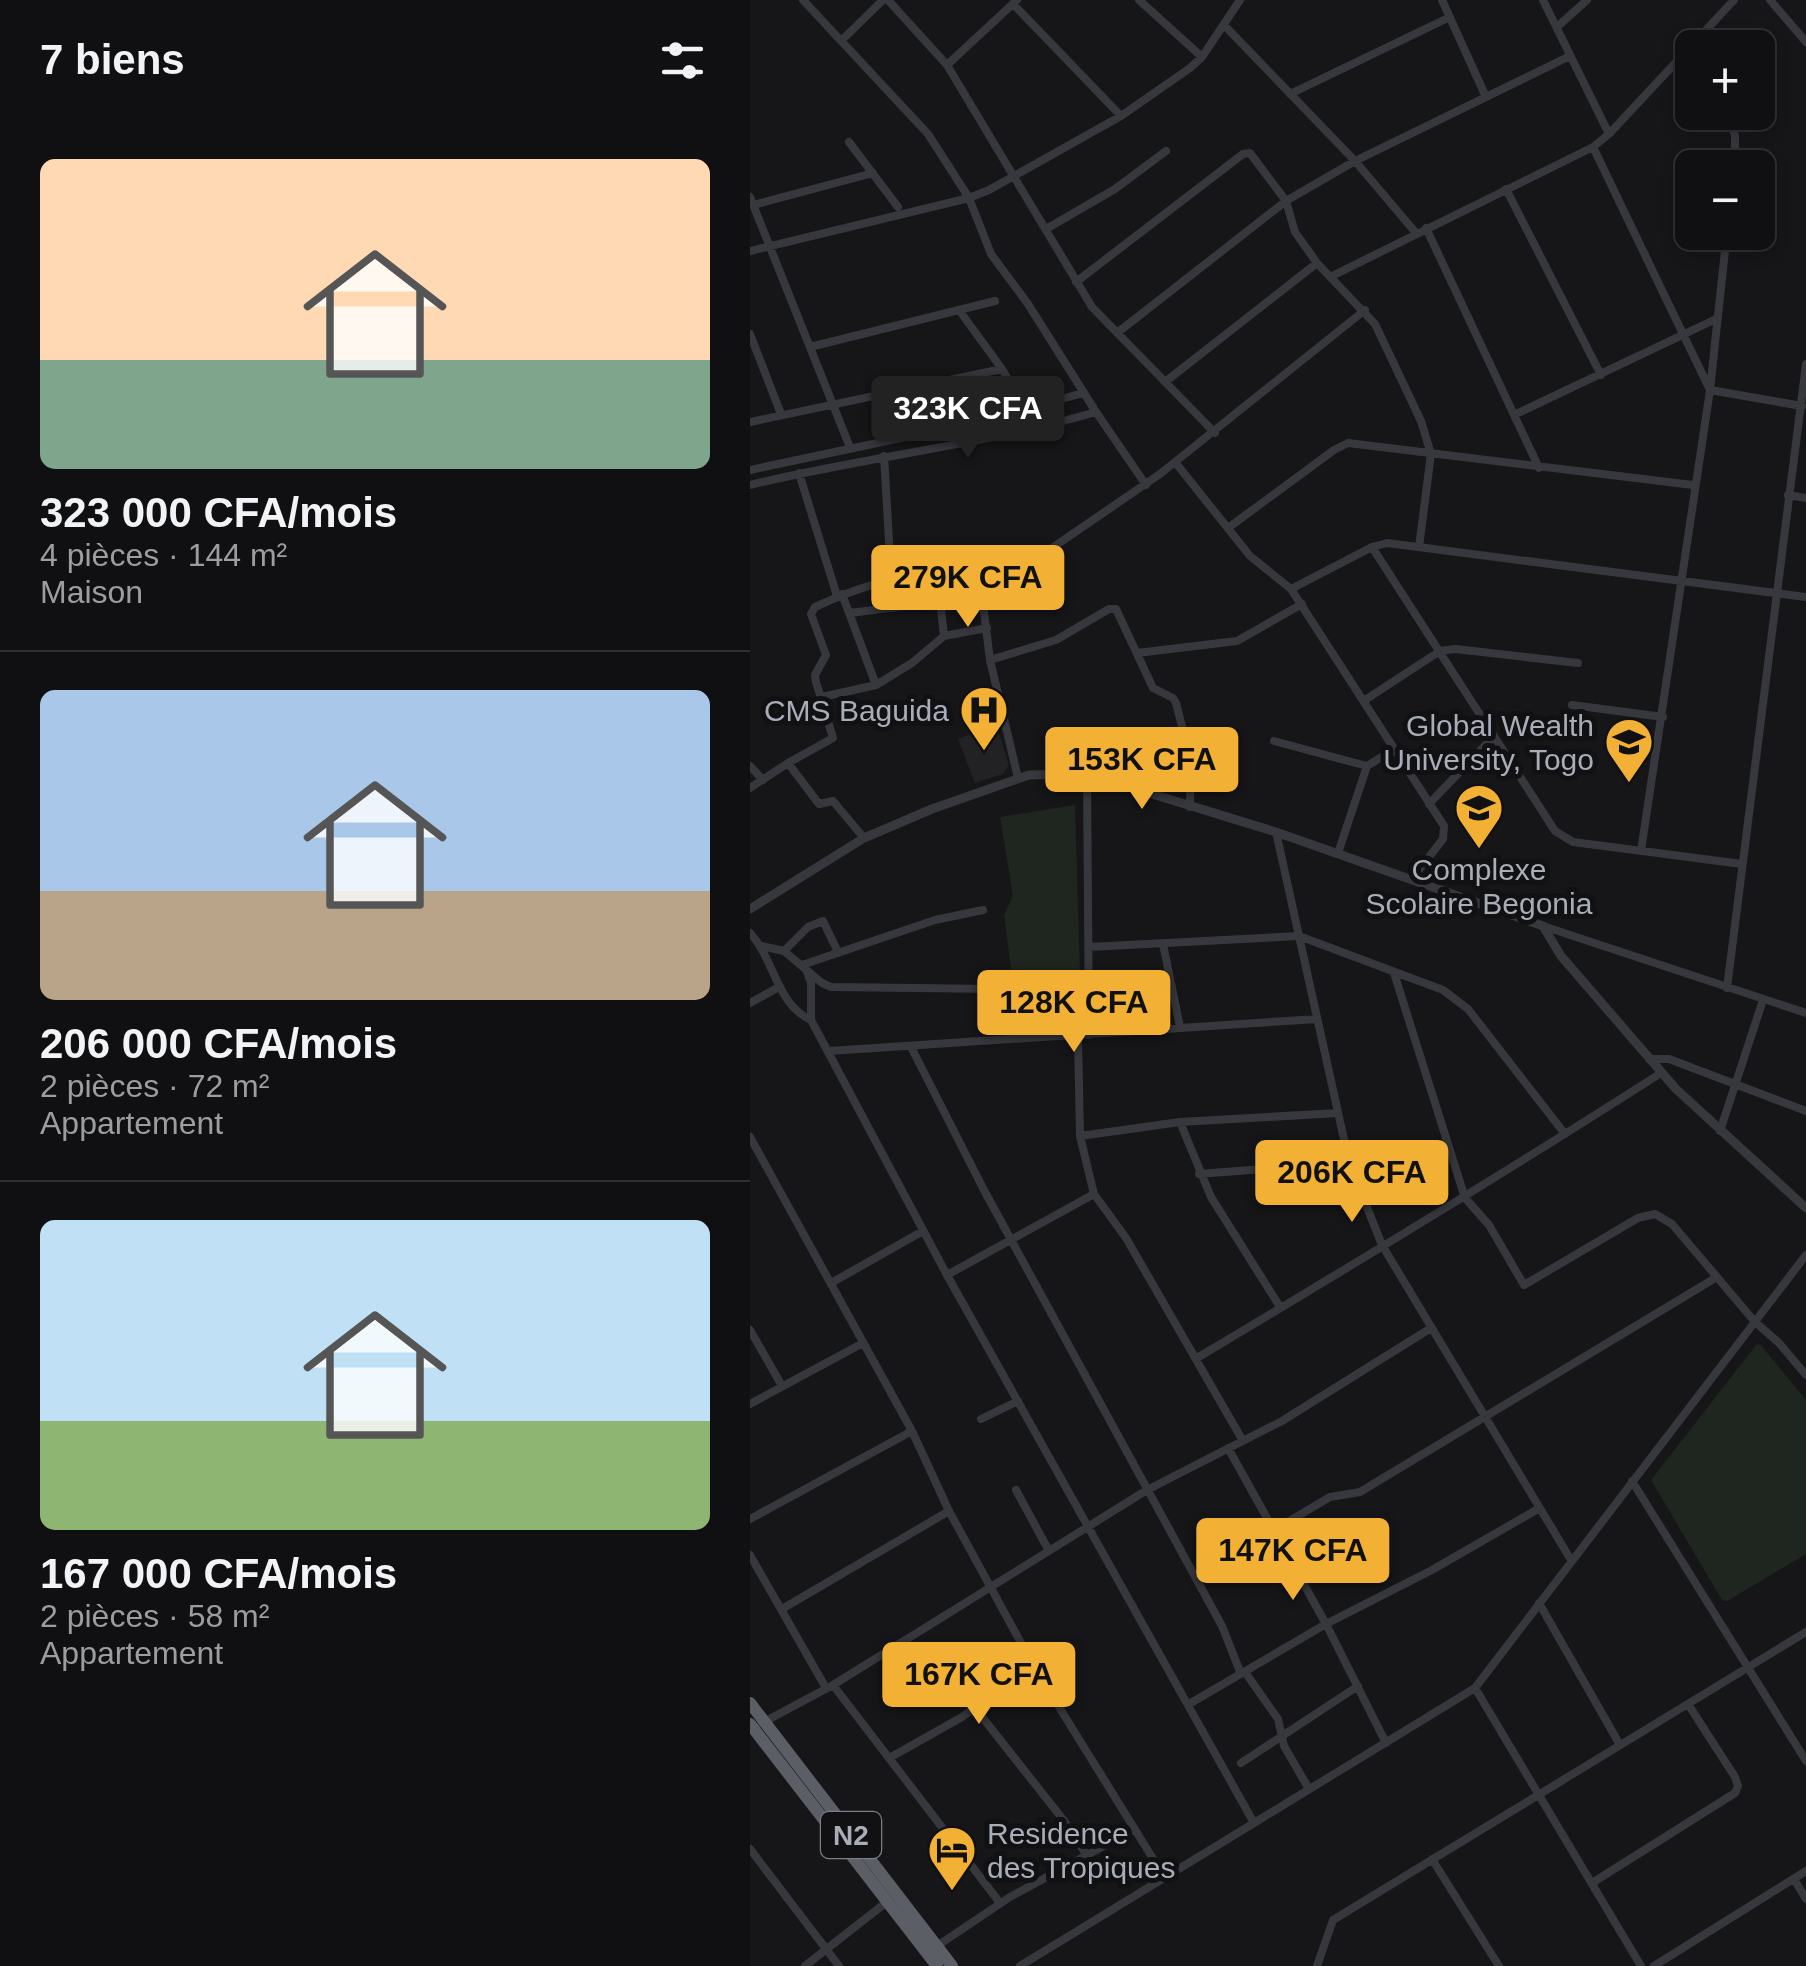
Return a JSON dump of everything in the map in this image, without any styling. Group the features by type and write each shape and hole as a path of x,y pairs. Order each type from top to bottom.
{"highway":[{"name":"N2","path":"750,1703 755,1726 937,1966"},
{"name":"N2","path":"755,1726 952,1966"}],"street":[{"path":"802,0 928,134 968,198 990,254 1028,304 1146,485"},
{"path":"842,40 886,0 947,64 1092,306 1215,432"},
{"path":"1138,0 1202,57"},
{"path":"750,251 968,198 1013,176 1122,116 1202,57 1240,0"},
{"path":"1442,0 1486,97"},
{"path":"1543,0 1609,134"},
{"path":"1557,27 1587,0"},
{"path":"1706,30 1734,0"},
{"path":"1770,0 1806,42"},
{"path":"947,64 1015,2 1122,116"},
{"path":"1290,94 1450,17"},
{"path":"1224,25 1355,161 1416,233"},
{"path":"1118,333 1286,202 1355,161 1570,56"},
{"path":"1330,277 1593,147 1675,63"},
{"path":"849,142 898,206"},
{"path":"1593,147 1710,390"},
{"path":"1046,229 1102,198 1166,151"},
{"path":"1076,282 1242,154 1250,153 1286,202 1295,232 1317,263 1365,310 1384,340 1422,421 1431,454 1420,547"},
{"path":"849,444 752,201 873,174"},
{"path":"1506,189 1601,376"},
{"path":"1426,228 1539,468"},
{"path":"1642,852 1710,390 1725,250"},
{"path":"1165,382 1317,263"},
{"path":"810,347 995,300"},
{"path":"959,310 1020,399"},
{"path":"850,613 982,596 1146,485 1365,310"},
{"path":"1516,414 1716,319"},
{"path":"750,334 781,414"},
{"path":"1726,988 1788,495 1804,407 1806,364"},
{"path":"750,422 1002,369"},
{"path":"1710,390 1804,407"},
{"path":"750,470 986,420 1083,393"},
{"path":"750,485 1044,427 1096,412"},
{"path":"1228,528 1348,443 1693,486"},
{"path":"884,456 894,608"},
{"path":"1175,462 1260,567 1291,589 1302,604 1446,832 1410,880"},
{"path":"799,473 840,595 876,685"},
{"path":"1788,495 1806,498"},
{"path":"1291,589 1386,543 1806,597"},
{"path":"1372,547 1554,831 1564,838 1642,852 1742,864"},
{"path":"750,788 833,738 815,675 826,650 811,610 840,595 892,578 934,574 944,636"},
{"path":"982,596 990,660 1018,778"},
{"path":"1137,653 1237,641 1302,604"},
{"path":"990,660 1056,640 1116,609 1153,688 1176,704 1191,762 1190,807"},
{"path":"822,697 876,685 912,663 944,636 986,628"},
{"path":"1365,700 1440,652 1469,649 1578,662"},
{"path":"1572,705 1662,718"},
{"path":"1429,804 1494,736"},
{"path":"1274,740 1367,766"},
{"path":"1338,853 1367,766 1394,749"},
{"path":"788,762 819,804 833,801 864,838"},
{"path":"750,766 763,780"},
{"path":"1087,775 1089,1035"},
{"path":"750,909 864,838 1018,778 1087,775 1276,832 1806,1013"},
{"path":"1276,832 1349,1162 1382,1244 1572,1560"},
{"path":"804,966 837,950 935,920 983,910"},
{"path":"784,951 808,927 822,921 837,950"},
{"path":"1542,926 1561,956 1661,1073 1806,1208"},
{"path":"750,934 762,946 779,987 799,1014 812,1020"},
{"path":"1088,946 1299,936 1458,998 1565,1134"},
{"path":"1164,944 1180,1027"},
{"path":"762,946 784,951 831,986 998,989"},
{"path":"804,966 811,983 812,1020 828,1051 947,1275 1254,1823"},
{"path":"1394,974 1465,1198 1489,1225 1524,1285 1638,1218 1655,1214 1672,1224 1806,1375"},
{"path":"750,1004 779,987"},
{"path":"1720,1131 1764,1000"},
{"path":"828,1051 1317,1019"},
{"path":"1078,1036 1080,1136 1094,1194 1126,1238 1243,1441"},
{"path":"911,1047 1011,1240 1222,1626 1243,1673 1278,1719 1284,1746 1310,1788"},
{"path":"1648,1059 1668,1060 1806,1112"},
{"path":"1197,1358 1382,1244 1465,1198 1661,1073"},
{"path":"1080,1136 1180,1122 1338,1113"},
{"path":"1180,1122 1199,1174 1280,1307"},
{"path":"750,1137 912,1431 949,1511 1033,1666 1164,1878"},
{"path":"1199,1174 1349,1162"},
{"path":"947,1275 1094,1194"},
{"path":"831,1283 923,1231"},
{"path":"1020,1966 1475,1688 1806,1255"},
{"path":"1274,1530 1330,1497 1360,1492 1717,1277"},
{"path":"755,1726 829,1687 1147,1490 1338,1388 1431,1328"},
{"path":"750,1330 782,1386"},
{"path":"750,1404 864,1343"},
{"path":"981,1419 1018,1400"},
{"path":"750,1519 912,1431"},
{"path":"1228,1448 1326,1624 1386,1743"},
{"path":"1632,1481 1803,1749 1806,1761"},
{"path":"1016,1490 1049,1550"},
{"path":"1189,1704 1326,1624 1432,1570 1538,1509"},
{"path":"782,1608 949,1511"},
{"path":"750,1555 829,1687 891,1757 1000,1903"},
{"path":"1539,1602 1620,1745"},
{"path":"1318,1966 1334,1920 1806,1632"},
{"path":"891,1757 975,1708 1033,1666"},
{"path":"1241,1763 1358,1686"},
{"path":"1475,1688 1641,1966"},
{"path":"1592,1882 1734,1793 1738,1786 1688,1704"},
{"path":"975,1708 1088,1857"},
{"path":"936,1946 1000,1903 1135,1829"},
{"path":"750,1849 839,1966"},
{"path":"1432,1859 1499,1966"},
{"path":"1654,1966 1806,1871"},
{"path":"1794,1879 1806,1899"},
{"path":"805,1966 888,1901"}],"shaded area":[{"name":"CMS Baguida","path":"996,724 1009,765 1003,774 975,783 958,739"},
{"path":"1075,805 1080,977 1013,983 1004,915 1013,896 1000,817"},
{"path":"1760,1344 1806,1400 1806,1554 1727,1601 1722,1600 1651,1480"}],"place":[{"name":"CMS Baguida","path":"984,752"},
{"name":"Global Wealth University, Togo","path":"1629,784"},
{"name":"Complexe Scolaire Begonia","path":"1479,850"},
{"name":"Residence des Tropiques","path":"952,1892"}]}
